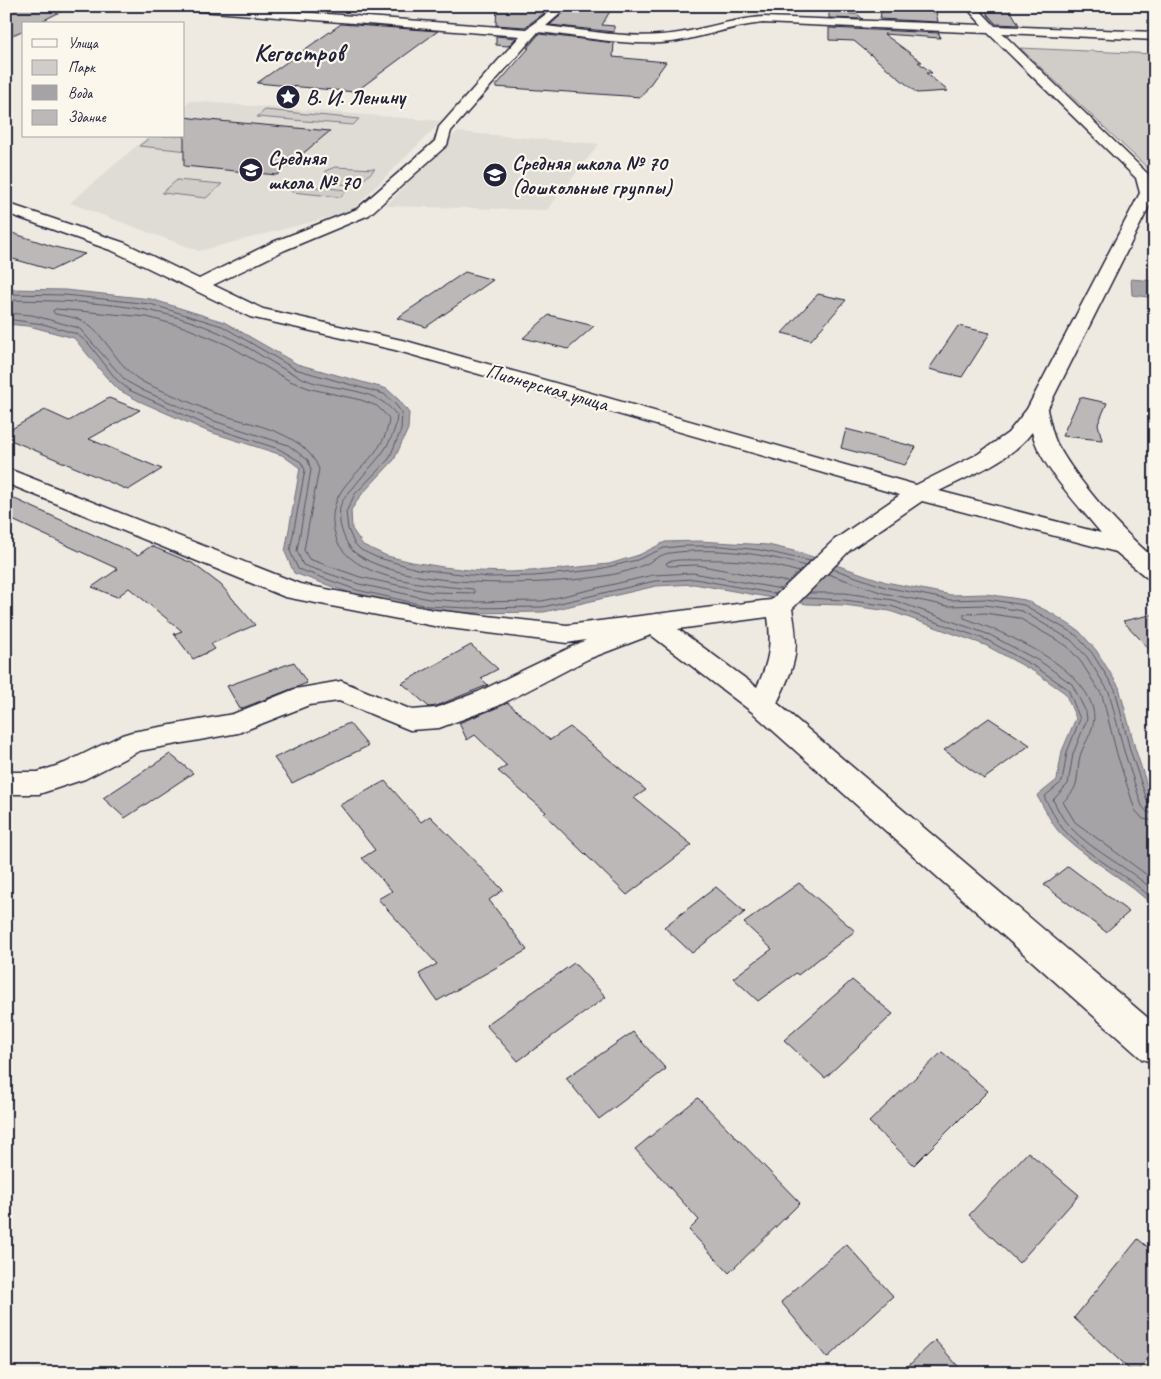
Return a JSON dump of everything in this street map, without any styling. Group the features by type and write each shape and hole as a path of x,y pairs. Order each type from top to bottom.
{"street":[{"path":"174,6 661,39 743,22 762,20 1155,36"},
{"path":"200,286 279,246 364,212 442,142 444,130 531,30 564,6"},
{"path":"6,475 294,591 434,618 566,634 780,607 842,545 918,493 993,454 1016,438 1037,410 1148,193 1143,178 992,30 970,6"},
{"name":"Пионерская улица","path":"6,208 118,247 257,313 399,345 918,493 1126,547"},
{"path":"1037,410 1045,442 1069,480 1126,547 1155,572"},
{"path":"762,705 780,668 784,637 780,607"},
{"path":"654,624 762,705 1155,1047"},
{"path":"6,783 39,783 75,771 132,742 238,723 305,696 341,691 410,720 440,718 488,699 580,653 654,624"}],"shaded area":[{"name":"Средняя школа № 70","path":"190,101 442,121 350,212 199,251 70,203 146,138 185,138 185,105"},
{"name":"Средняя школа № 70 (дошкольные группы)","path":"457,132 599,144 547,210 386,206"}],"green space":[{"path":"1020,48 1155,54 1155,175"},
{"path":"265,110 359,119 353,125 257,117"},
{"path":"185,134 218,137 199,152 139,146 149,138 185,138"},
{"path":"335,167 375,169 358,185 337,184 325,171"},
{"path":"177,180 222,184 206,198 162,193"},
{"path":"288,184 347,190 341,197 292,192 286,187"}],"water":[{"path":"1131,279 1155,281 1155,298 1132,295"},
{"path":"6,289 65,290 151,299 224,322 297,364 387,389 409,413 408,429 394,460 362,494 351,510 352,529 363,545 387,556 443,567 510,572 609,564 639,555 665,542 698,541 768,545 798,552 886,582 951,595 986,594 1025,600 1053,614 1079,631 1096,650 1119,687 1135,748 1155,810 1155,908 1133,888 1062,835 1037,796 1057,780 1062,751 1076,718 1065,693 1035,672 985,645 890,611 844,605 807,604 694,584 656,586 544,612 467,613 427,611 356,595 294,573 285,552 300,468 282,455 207,431 139,401 119,390 74,338 29,326 6,324"}],"building":[{"path":"6,6 72,6 40,22 22,22 22,31 6,38"},
{"path":"497,6 554,6 525,27 496,25"},
{"path":"571,6 613,6 602,25 614,26 614,32 550,25"},
{"path":"882,6 935,6 938,22 880,19"},
{"path":"984,6 1008,6 1019,25 996,24 988,15"},
{"path":"829,12 857,14 863,19 829,18"},
{"path":"341,24 438,31 355,92 257,83"},
{"path":"829,28 939,33 940,38 884,34 922,62 918,62 932,73 926,73 948,91 917,93 854,41 829,40"},
{"path":"539,34 614,43 613,57 666,62 641,97 495,87"},
{"path":"496,36 516,38 508,46 496,45"},
{"path":"185,117 330,131 277,175 184,166"},
{"path":"6,231 55,247 85,254 52,270 6,257"},
{"path":"465,272 493,280 426,327 397,318"},
{"path":"818,294 846,300 811,340 782,333"},
{"path":"549,315 594,326 568,349 523,338"},
{"path":"958,326 990,333 962,377 929,369"},
{"path":"1080,397 1107,403 1098,424 1102,440 1062,436"},
{"path":"109,398 140,410 89,439 162,469 128,490 6,438 6,432 45,410 69,421"},
{"path":"846,429 916,447 905,465 841,448"},
{"path":"6,495 138,555 151,546 192,563 221,585 255,625 211,644 215,649 193,659 174,634 182,631 129,588 117,597 92,587 118,569 6,517"},
{"path":"1155,614 1155,655 1123,621"},
{"path":"471,645 498,669 481,678 488,685 436,706 429,707 402,683"},
{"path":"294,662 307,683 240,709 227,686"},
{"path":"508,703 550,740 570,727 646,790 634,798 692,845 627,895 544,814 546,812 498,771 507,766 475,735 467,740 459,723"},
{"path":"989,718 1030,745 984,779 944,750"},
{"path":"349,723 368,746 292,783 274,758"},
{"path":"170,754 193,773 125,818 103,798"},
{"path":"385,781 421,822 430,816 503,890 489,900 527,950 437,1001 419,974 437,964 378,899 392,891 362,858 375,850 340,805"},
{"path":"1068,866 1129,912 1106,932 1044,885"},
{"path":"799,883 855,931 798,975 796,973 758,1001 733,978 772,949 744,923"},
{"path":"716,887 745,912 692,953 664,927"},
{"path":"574,963 606,997 518,1061 486,1025"},
{"path":"852,980 893,1014 825,1078 784,1040"},
{"path":"633,1032 666,1069 599,1119 566,1078"},
{"path":"942,1052 988,1091 914,1165 869,1122"},
{"path":"698,1098 800,1203 729,1273 689,1230 699,1220 635,1149"},
{"path":"1028,1152 1079,1195 1019,1263 969,1215"},
{"path":"1138,1239 1155,1253 1155,1349 1137,1373 1133,1373 1074,1318"},
{"path":"846,1244 893,1296 827,1358 781,1302"},
{"path":"935,1340 964,1373 901,1373"}],"place":[{"name":"В. И. Ленину","path":"288,97"},
{"name":"Средняя школа № 70","path":"251,170"},
{"name":"Средняя школа № 70 (дошкольные группы)","path":"495,175"}],"district":[{"name":"Кегостров","path":"299,53"}]}
